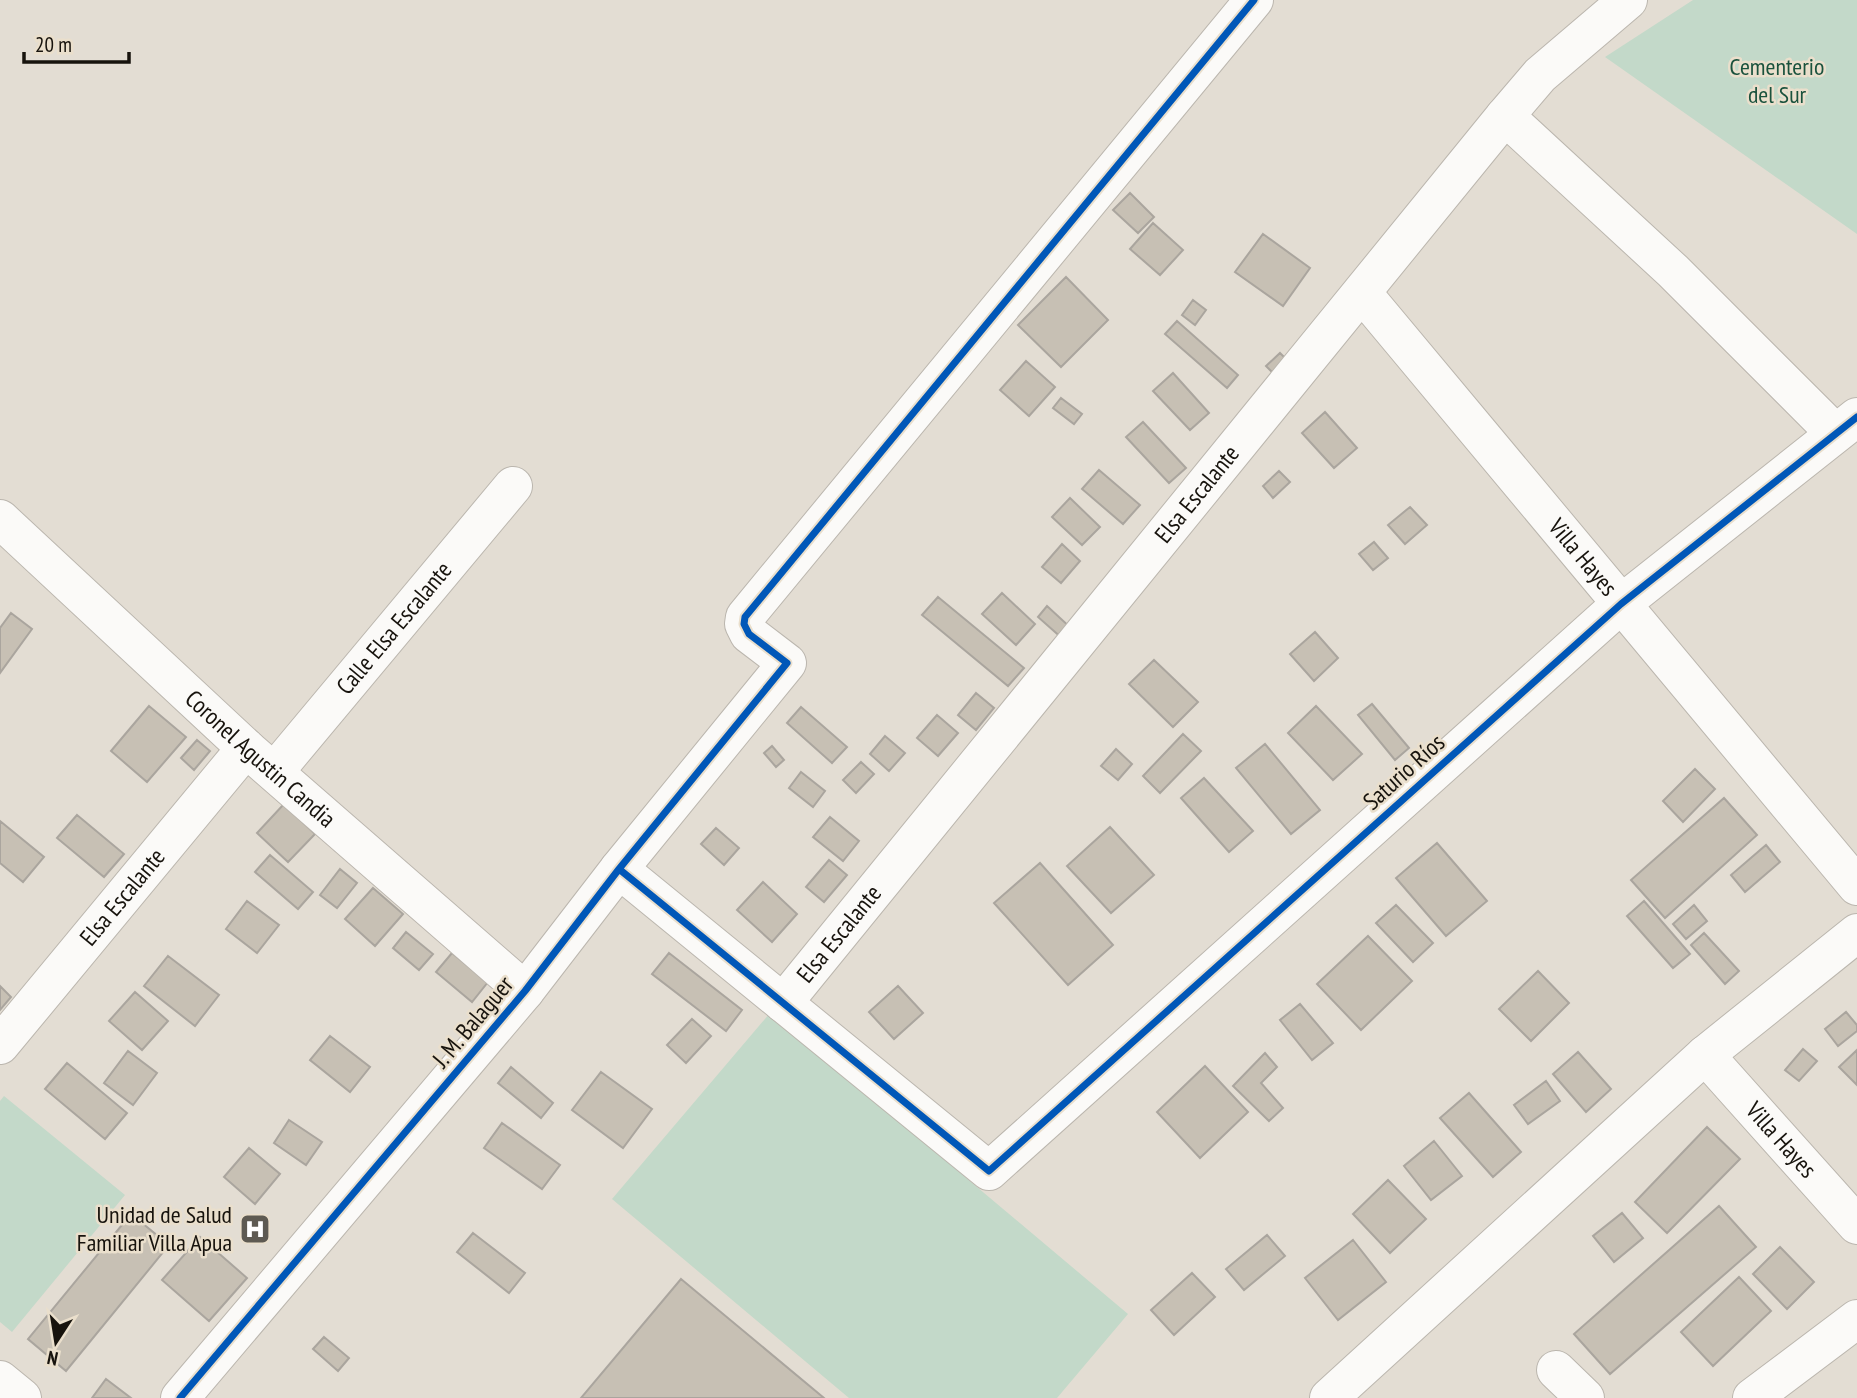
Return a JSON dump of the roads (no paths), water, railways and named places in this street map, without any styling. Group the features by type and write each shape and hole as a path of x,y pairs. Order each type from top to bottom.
{"street":[{"name":"J. M. Balaguer","path":"180,1398 525,991 619,869 787,663 749,634 744,624 745,617 1254,0"},
{"name":"Elsa Escalante","path":"783,1003 1363,294 1505,116 1540,75 1628,0"},
{"path":"1505,116 1846,425"},
{"name":"Villa Hayes","path":"1363,294 1857,886"},
{"name":"Saturio Ríos","path":"783,1003 989,1171 1621,604 1846,425"},
{"name":"Calle Elsa Escalante","path":"275,771 513,486"},
{"name":"Coronel Agustin Candia","path":"0,519 246,748 525,991"},
{"name":"Elsa Escalante","path":"0,1045 246,748"},
{"path":"619,869 783,1003"},
{"path":"1329,1398 1705,1055 1857,933"},
{"name":"Villa Hayes","path":"1705,1055 1857,1225"},
{"path":"1752,1398 1857,1319"},
{"path":"1556,1370 1585,1398"},
{"path":"0,1380 22,1398"}],"place":[{"name":"Unidad de Salud Familiar Villa Apua","path":"255,1229"}],"park label":[{"name":"Cementerio del Sur","path":"1777,81"}]}
